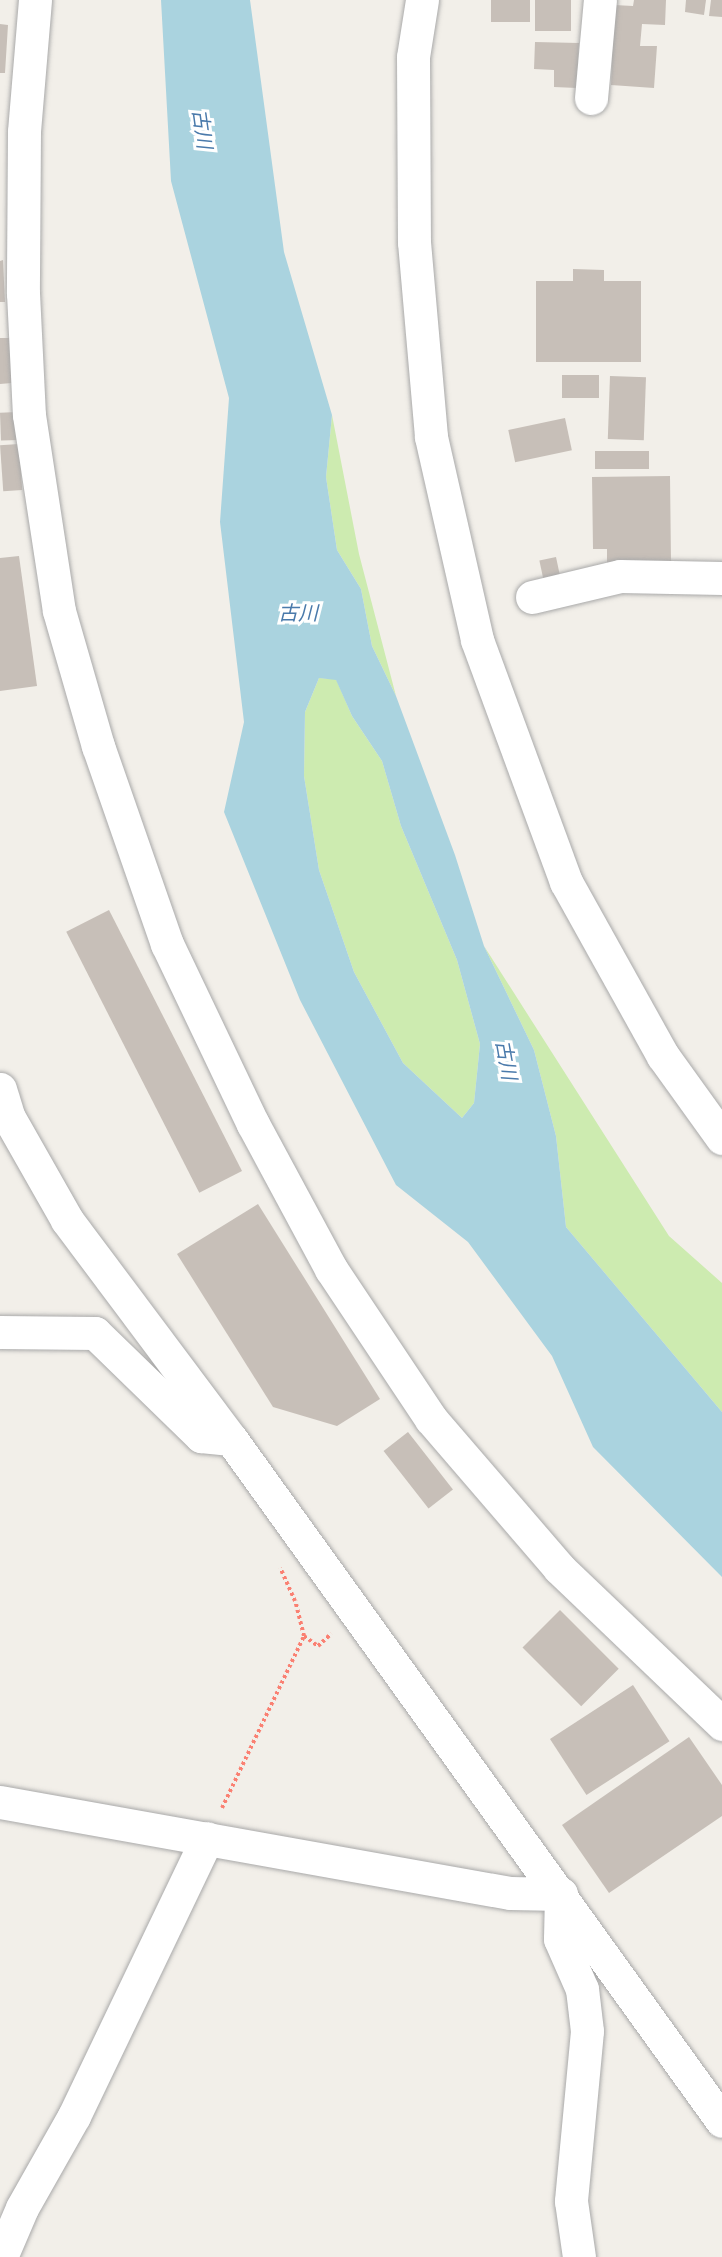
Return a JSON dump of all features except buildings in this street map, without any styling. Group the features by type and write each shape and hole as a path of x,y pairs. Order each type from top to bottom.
{"street":[{"path":"35,0 24,132 23,293 29,415 59,611 99,746 167,944 253,1124 331,1269 431,1419 559,1568 722,1724"},
{"path":"422,0 413,57 414,242 431,437 477,639 566,882 663,1056 722,1138"},
{"path":"591,98 600,0"},
{"path":"532,597 620,576 722,578"},
{"path":"0,1089 8,1116 67,1220 231,1439 354,1614 561,1894 722,2121"},
{"path":"0,1332 95,1334 201,1437 231,1439"},
{"path":"0,1802 510,1893 561,1894"},
{"path":"1,2257 22,2208 74,2116 207,1838"},
{"path":"561,1894 560,1939 582,1989 587,2031 571,2200 579,2257"}],"path":[{"path":"207,1838 304,1636 318,1646"}],"green space":[{"path":"332,415 359,554 396,696 372,646 361,589 337,550 326,477"},
{"path":"319,678 336,679 352,716 382,761 401,826 457,960 480,1044 474,1103 462,1118 403,1063 354,972 319,870 304,776 305,712"},
{"path":"484,946 669,1236 722,1283 722,1412 566,1227 556,1136 534,1050"}],"water":[{"name":"古川","path":"161,0 250,0 284,252 332,415 326,477 337,550 361,589 372,646 396,696 455,855 484,946 534,1050 556,1136 566,1227 722,1412 722,1577 593,1447 552,1356 468,1242 396,1185 300,1000 224,812 244,722 220,522 229,398 171,181","holes":["319,678 336,680 352,716 382,761 401,826 457,960 480,1044 474,1103 462,1118 403,1063 354,972 319,870 304,776 305,712"]}]}
